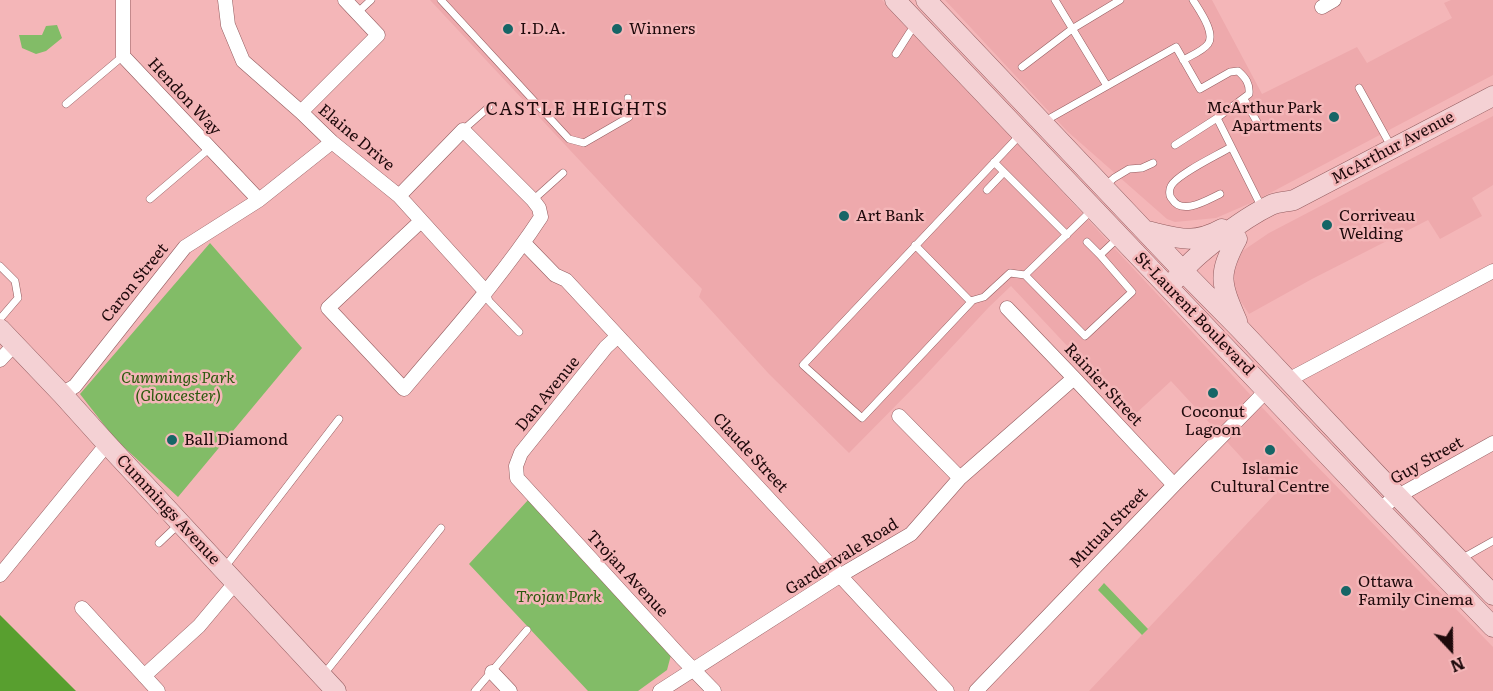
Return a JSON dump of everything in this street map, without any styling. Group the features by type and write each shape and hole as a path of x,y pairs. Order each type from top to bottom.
{"main road":[{"name":"St-Laurent Boulevard","path":"895,0 1493,627"},
{"name":"St-Laurent Boulevard","path":"926,0 1493,595"},
{"name":"McArthur Avenue","path":"1169,288 1214,244 1255,214 1274,204 1294,200 1493,96"},
{"name":"McArthur Avenue","path":"1186,273 1237,239 1282,213 1294,200"},
{"path":"1147,231 1177,239 1195,238 1212,235 1255,214"},
{"path":"1237,239 1226,261 1223,276 1229,301 1240,328"},
{"name":"Cummings Avenue","path":"0,329 336,691"}],"street":[{"name":"Hendon Way","path":"123,0 123,56 260,200"},
{"name":"Elaine Drive","path":"225,0 228,25 243,61 332,142 399,196 486,292"},
{"path":"301,112 378,35 345,0"},
{"path":"399,196 463,130 532,200 539,208 541,217 486,292 404,389 328,308 421,221"},
{"name":"Caron Street","path":"62,394 75,386 184,248 260,200 332,142"},
{"name":"Claude Street","path":"524,243 555,274 566,280 947,691"},
{"path":"1288,380 1493,271"},
{"name":"Rainier Street","path":"1007,308 1174,485"},
{"name":"Dan Avenue","path":"518,478 516,466 521,453 606,347 618,336"},
{"path":"0,360 14,345"},
{"name":"Gardenvale Road","path":"660,691 841,575 911,534 960,478 1074,378"},
{"name":"Mutual Street","path":"976,691 1267,390"},
{"path":"899,416 960,478"},
{"name":"Guy Street","path":"1379,509 1493,443"},
{"path":"0,575 107,444"},
{"name":"Trojan Avenue","path":"518,478 714,691"},
{"path":"144,676 199,626 229,576"},
{"path":"82,608 158,691"},
{"path":"492,672 510,691"}],"lane":[{"path":"357,12 371,0"},
{"path":"441,0 569,139 584,143 629,117 628,98"},
{"path":"1055,0 1107,86"},
{"path":"1022,67 1072,29 1120,0"},
{"path":"1183,60 1207,46 1210,41 1210,32 1193,0"},
{"path":"896,54 917,23"},
{"path":"1043,123 1176,47 1200,89 1230,72 1238,71 1245,76 1250,87 1249,94 1244,99 1175,145"},
{"path":"66,104 123,56"},
{"path":"1359,88 1392,148"},
{"path":"1244,99 1261,129"},
{"path":"463,130 489,107"},
{"path":"1216,118 1231,147 1255,214"},
{"path":"1022,133 803,365 862,418 972,301 984,297 1010,273 1025,275 1085,336 1131,292 1087,242"},
{"path":"1220,194 1185,207 1176,205 1169,192 1171,185 1180,177 1231,147"},
{"path":"150,199 210,148"},
{"path":"994,162 1067,235"},
{"path":"1104,187 1129,169 1142,168 1153,163"},
{"path":"987,190 1004,172"},
{"path":"532,200 563,173"},
{"path":"1025,275 1094,209"},
{"path":"1100,255 1120,236"},
{"path":"915,245 972,301"},
{"path":"0,266 15,281 18,298 0,319"},
{"path":"486,292 489,302 519,332"},
{"path":"229,576 339,419"},
{"path":"159,543 180,523"},
{"path":"322,676 441,528"},
{"path":"1459,560 1493,541"},
{"path":"475,691 527,630"}],"shaded area":[{"path":"430,0 882,0 1309,458 1493,647 1493,691 1089,691 1275,494 1171,381 1131,418 1100,381 1011,286 849,453 769,374 699,297 702,289"},
{"path":"945,0 1212,0 1262,94 1357,47 1367,63 1452,18 1444,3 1451,0 1493,0 1493,75 1253,202 1216,218 1175,222 1167,219 1067,131"},
{"path":"1493,116 1493,185 1472,198 1482,216 1440,239 1428,220 1249,314 1234,291 1232,273 1241,252 1269,233"}],"green space":[{"path":"57,25 62,38 46,51 36,54 22,48 19,35 42,35 46,26"},
{"name":"Cummings Park (Gloucester)","path":"210,243 302,348 178,497 115,439 80,394"},
{"name":"Trojan Park","path":"529,499 671,655 667,670 638,691 588,691 469,564"},
{"path":"1104,583 1148,629 1142,635 1098,590"},
{"path":"0,615 76,691 0,691"}],"place":[{"name":"I.D.A.","path":"508,29"},
{"name":"Winners","path":"617,29"},
{"name":"McArthur Park Apartments","path":"1334,117"},
{"name":"Art Bank","path":"844,216"},
{"name":"Corriveau Welding","path":"1327,225"},
{"name":"Coconut Lagoon","path":"1213,393"},
{"name":"Ball Diamond","path":"172,440"},
{"name":"Islamic Cultural Centre","path":"1270,450"},
{"name":"Ottawa Family Cinema","path":"1346,591"}],"district":[{"name":"CASTLE HEIGHTS","path":"577,110"}]}
